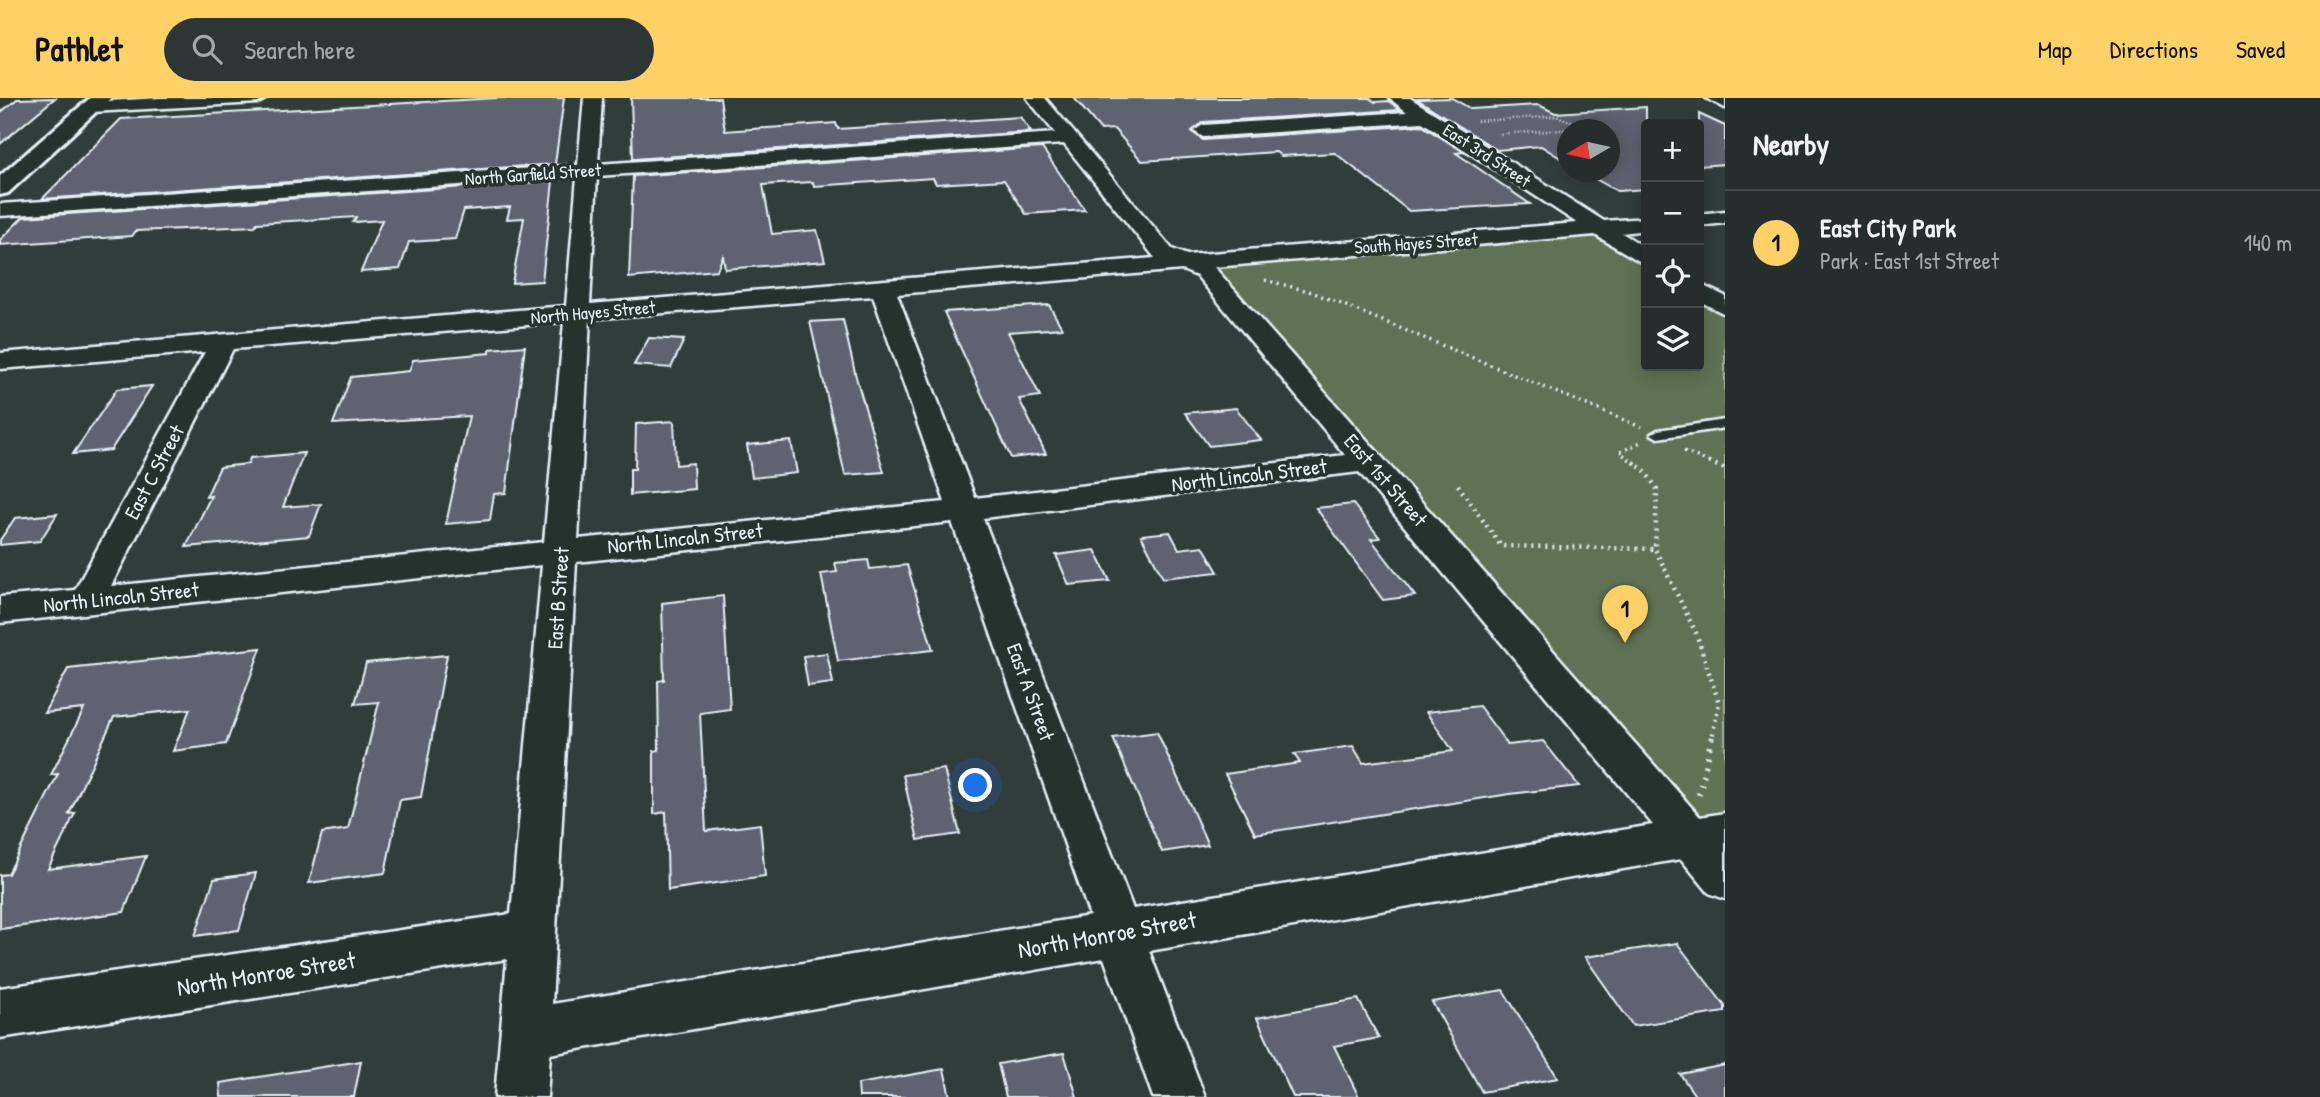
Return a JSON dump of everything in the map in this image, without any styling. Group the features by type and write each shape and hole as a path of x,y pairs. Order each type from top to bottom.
{"street":[{"path":"0,188 96,102 258,98"},
{"name":"East B Street","path":"521,1097 593,98"},
{"name":"East 1st Street","path":"1036,98 1164,254 1205,271 1370,461 1707,834 1725,878"},
{"name":"East 3rd Street","path":"1398,98 1641,255"},
{"path":"1715,98 1725,103"},
{"path":"1203,131 1426,116"},
{"name":"North Garfield Street","path":"0,210 1067,138"},
{"path":"1704,219 1725,217"},
{"name":"South Hayes Street","path":"1186,261 1641,224"},
{"name":"North Hayes Street","path":"0,361 1186,261"},
{"name":"East A Street","path":"882,287 1179,1097"},
{"path":"1704,294 1725,307"},
{"name":"East C Street","path":"86,601 223,343"},
{"name":"North Lincoln Street","path":"0,611 965,510 1370,461"},
{"name":"North Monroe Street","path":"526,1033 1707,834"},
{"name":"North Monroe Street","path":"0,1013 532,933"}],"lane":[{"path":"1658,434 1725,424"}],"path":[{"path":"1477,121 1556,116 1582,125 1578,129 1485,135"},
{"path":"1312,292 1552,388 1658,434 1686,452 1725,469"},
{"path":"1658,434 1620,452 1645,471 1657,489 1655,550 1696,634 1719,703 1707,834"},
{"path":"1458,485 1501,546 1655,550"}],"green space":[{"path":"1599,227 1641,255 1641,371 1704,371 1704,294 1725,307 1725,832 1690,837 1186,261"}],"building":[{"path":"55,98 0,144 0,113 17,99"},
{"path":"497,98 564,98 555,164 42,199 121,119"},
{"path":"631,98 720,98 725,131 836,123 838,129 1020,117 1031,132 633,159"},
{"path":"1074,98 1369,98 1375,102 1389,101 1400,110 1203,122 1192,132 1203,140 1421,125 1464,152 1456,153 1530,204 1409,211 1335,153 1281,156 1276,152 1142,161 1114,129 1101,130"},
{"path":"1452,98 1471,109 1539,105 1555,113 1646,107 1646,119 1641,119 1641,189 1617,191 1601,182 1620,182 1620,119 1557,119 1557,156 1541,146 1497,150 1417,99"},
{"path":"1699,114 1725,126 1725,164 1704,166 1704,119 1699,119"},
{"path":"1042,148 1085,210 1026,214 1004,180 936,184 933,178 814,186 813,182 763,185 772,234 817,230 825,261 725,269 723,256 717,270 629,278 633,176"},
{"path":"553,181 542,281 512,283 524,218 507,219 510,207 464,210 455,239 409,242 400,269 361,272 382,220 353,222 356,217 257,223 255,226 136,231 132,236 0,245 0,240 23,217"},
{"path":"1049,305 1062,328 1008,332 1040,396 1019,399 1046,454 1011,458 944,312"},
{"path":"843,320 856,377 884,472 845,475 810,322"},
{"path":"649,338 684,340 671,368 634,365"},
{"path":"525,346 506,493 494,494 490,520 446,524 469,416 333,424 351,377 409,371 413,360 490,353 490,349"},
{"path":"152,386 111,450 73,454 117,389"},
{"path":"1236,408 1261,440 1209,446 1185,413"},
{"path":"674,421 676,465 693,463 694,489 630,495 630,469 635,469 636,424"},
{"path":"791,441 797,473 752,478 747,445"},
{"path":"304,453 283,507 321,504 309,536 186,547 211,496 206,497 220,467 248,464 250,458"},
{"path":"1353,504 1380,538 1371,539 1415,596 1383,600 1316,508"},
{"path":"57,514 40,541 0,545 0,540 15,518"},
{"path":"1170,532 1179,549 1203,546 1218,572 1163,578 1141,535"},
{"path":"1095,550 1110,581 1069,585 1056,555"},
{"path":"868,560 870,569 907,565 933,650 838,661 821,574 837,572 835,563"},
{"path":"723,596 730,709 700,713 706,831 760,824 765,876 668,890 666,812 654,814 654,751 659,750 658,681 664,680 662,603"},
{"path":"261,648 226,744 173,751 190,709 114,717 69,814 75,813 48,869 146,856 124,912 0,929 0,875 8,874 58,774 51,775 84,709 44,713 68,669"},
{"path":"827,653 833,683 808,686 803,656"},
{"path":"447,655 421,797 400,800 385,873 309,883 322,833 348,829 379,702 355,704 366,663"},
{"path":"1479,706 1508,745 1543,741 1579,786 1510,794 1255,834 1225,774 1300,763 1294,754 1353,746 1363,763 1453,751 1426,712"},
{"path":"1157,732 1208,845 1162,852 1113,738"},
{"path":"944,769 960,834 918,840 903,775"},
{"path":"256,873 239,930 195,936 214,879"},
{"path":"1677,943 1725,1006 1725,1012 1633,1026 1585,957"},
{"path":"1503,990 1558,1078 1482,1092 1432,1002"},
{"path":"1358,999 1379,1038 1334,1046 1359,1097 1293,1097 1257,1018"},
{"path":"1064,1053 1077,1097 1006,1097 998,1064"},
{"path":"361,1061 354,1097 221,1097 220,1083"},
{"path":"1725,1065 1725,1097 1696,1097 1680,1074"},
{"path":"944,1069 950,1097 859,1097 858,1084"}],"place":[{"name":"East City Park","path":"1625,643"}]}
